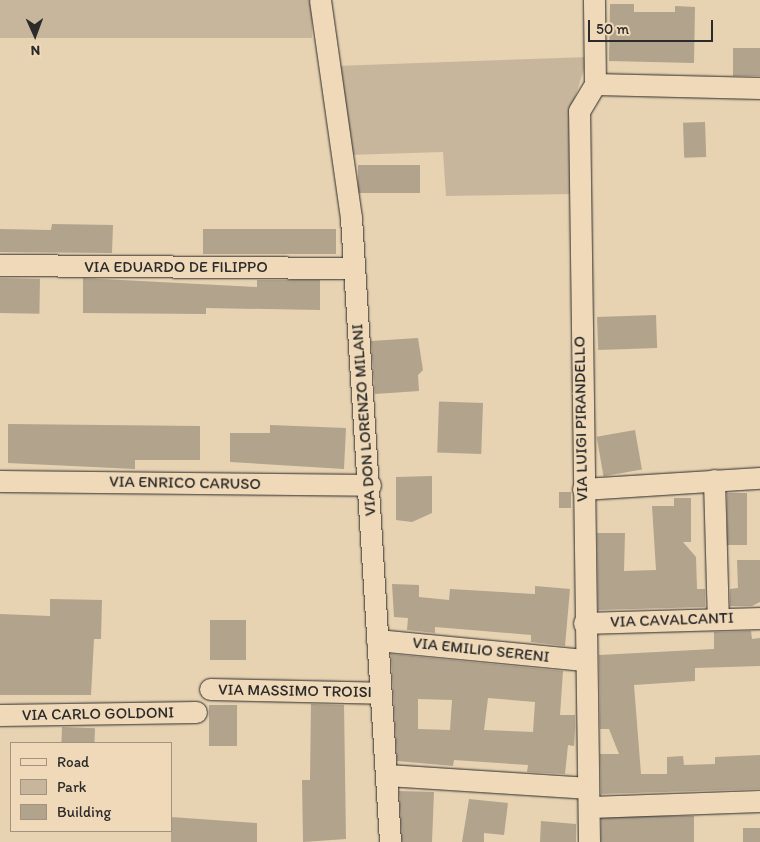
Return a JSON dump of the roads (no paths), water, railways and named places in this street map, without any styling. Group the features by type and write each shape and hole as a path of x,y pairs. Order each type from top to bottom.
{"street":[{"name":"VIA DON LORENZO MILANI","path":"320,0 346,176 370,485 380,693 390,842"},
{"path":"594,0 595,84 760,88"},
{"name":"VIA LUIGI PIRANDELLO","path":"589,842 584,660 579,111 595,84"},
{"name":"VIA EDUARDO DE FILIPPO","path":"0,265 352,268"},
{"path":"583,489 760,478"},
{"path":"714,480 718,619"},
{"name":"VIA ENRICO CARUSO","path":"0,481 370,485"},
{"name":"VIA CAVALCANTI","path":"584,623 760,618"},
{"name":"VIA EMILIO SERENI","path":"378,640 584,660"},
{"name":"VIA MASSIMO TROISI","path":"210,689 380,693"},
{"name":"VIA CARLO GOLDONI","path":"0,715 196,712"},
{"path":"387,775 588,798 760,801"}]}
